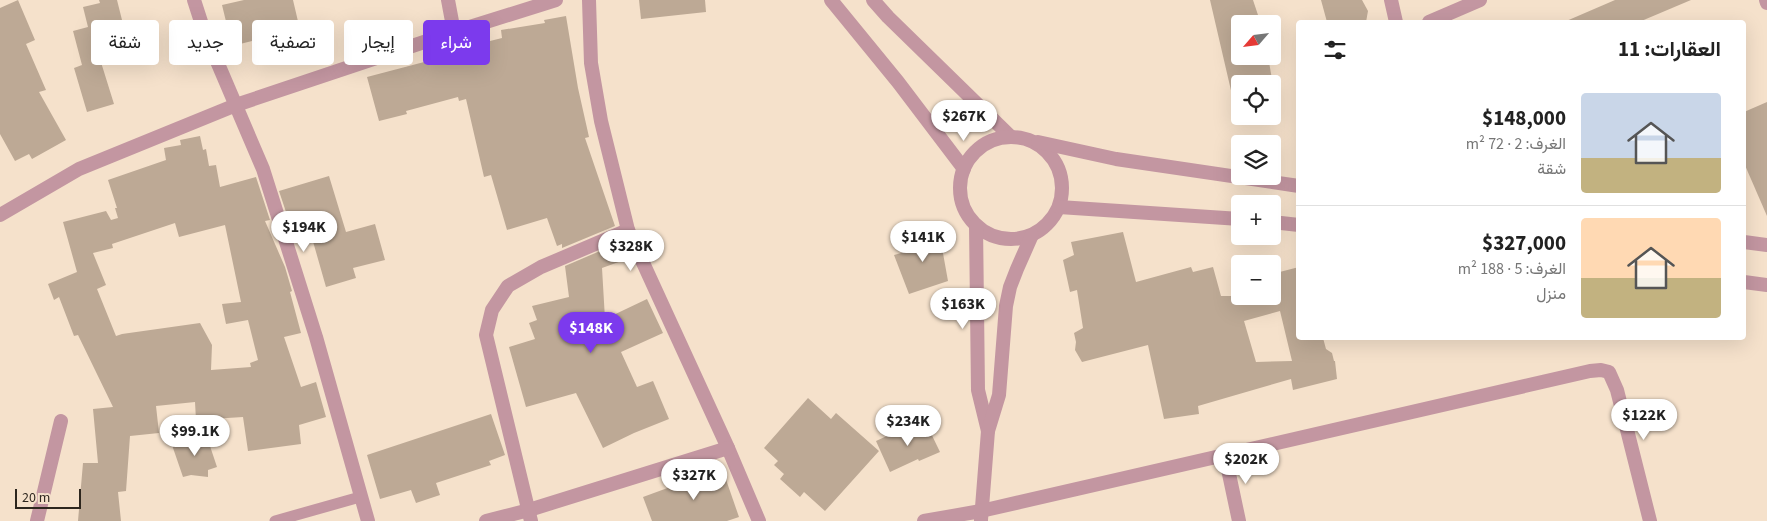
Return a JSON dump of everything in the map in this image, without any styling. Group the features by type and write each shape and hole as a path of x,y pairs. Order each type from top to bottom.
{"street":[{"path":"194,0 204,31 263,169 316,337 368,521"},
{"path":"448,0 452,20"},
{"path":"490,21 556,0"},
{"path":"589,0 591,62 601,121 628,230 728,448 758,521"},
{"path":"831,0 898,82 964,169"},
{"path":"873,0 907,36 1010,136"},
{"path":"1392,0 1396,20"},
{"path":"1434,20 1480,0"},
{"path":"1,211 79,169 236,106 423,43"},
{"path":"1030,140 1047,151 1058,167 1062,187 1059,207 1048,223 1032,235 1012,239 993,236 976,225 964,208 960,189 964,169 974,152 991,141 1010,136 1030,140 1116,159 1296,186"},
{"path":"1059,207 1231,218"},
{"path":"1281,223 1296,225"},
{"path":"976,225 978,390 988,431"},
{"path":"530,515 486,335 492,310 508,286 541,267 628,230"},
{"path":"981,516 988,431 999,395 1006,306 1010,287 1032,235"},
{"path":"1746,242 1767,245"},
{"path":"1746,282 1767,285"},
{"path":"924,521 981,516 1225,455 1512,388 1601,370 1609,372 1617,390 1650,521"},
{"path":"38,521 61,421"},
{"path":"486,521 530,515 728,448"},
{"path":"1225,455 1239,521"}],"lane":[{"path":"276,521 360,497"}],"building":[{"path":"18,0 35,40 26,44 46,90 39,92 66,140 32,159 29,154 15,161 0,134 0,8"},
{"path":"99,0 117,0 122,20 91,20 91,65 102,65 114,104 87,112 74,68 82,65 73,31 88,27 83,7 100,3"},
{"path":"244,0 293,0 298,20 252,20 252,41 242,44 242,20 226,20 222,5"},
{"path":"639,0 705,0 706,12 641,19"},
{"path":"1210,0 1253,0 1258,15 1231,15 1231,65 1270,65 1271,75 1231,75 1231,90"},
{"path":"1321,0 1362,0 1368,11 1366,20 1326,20"},
{"path":"1615,0 1691,0 1644,20 1569,20"},
{"path":"566,16 578,88 589,137 585,138 615,226 562,248 562,244 557,246 547,218 507,230 491,175 484,177 466,99 459,101 458,97 406,111 407,114 379,121 367,77 423,62 423,65 490,65 490,41 502,38 501,30 545,23 544,20"},
{"path":"1767,102 1767,216 1746,168 1746,111"},
{"path":"200,136 203,150 206,149 209,166 216,165 220,187 256,177 270,220 265,221 285,267 301,333 284,337 301,387 316,382 326,417 299,425 301,444 248,451 243,417 196,420 195,402 156,406 159,433 130,436 126,491 118,492 121,521 78,521 83,463 98,463 93,409 113,407 78,335 74,336 59,297 54,300 48,284 77,272 63,222 106,211 111,220 118,218 115,208 117,208 108,180 166,160 164,148 181,145 180,140","holes":["175,223 179,237 225,225 241,302 222,304 226,324 248,320 258,360 250,363 251,367 211,370 212,345 200,323 116,336 97,289 106,285 93,253 113,248 112,244"]},
{"path":"329,176 346,232 375,224 385,260 353,268 356,278 326,287 310,231 306,232 300,211 287,215 279,191"},
{"path":"939,231 948,281 909,294 894,255 912,250 909,240"},
{"path":"1123,232 1136,282 1191,267 1193,272 1213,267 1221,296 1231,296 1231,305 1281,305 1281,272 1296,268 1296,340 1324,340 1326,349 1332,353 1335,361 1337,379 1293,390 1291,379 1198,406 1199,414 1164,419 1148,345 1082,362 1075,350 1074,333 1083,328 1077,290 1070,292 1063,260 1074,255 1071,242","holes":["1280,311 1292,361 1256,362 1244,321"]},
{"path":"621,242 627,259 602,268 605,319 647,299 663,333 621,352 637,387 653,381 669,419 603,448 576,393 526,407 509,347 535,339 529,323 537,320 532,306 569,297 565,266"},
{"path":"808,398 831,419 836,413 879,451 825,511 804,492 800,497 780,479 784,474 774,465 778,461 764,448"},
{"path":"491,414 505,455 489,461 491,465 436,483 440,495 416,503 411,490 380,499 367,455"},
{"path":"926,423 940,452 919,461 918,459 890,472 876,441 902,429 904,433"},
{"path":"206,434 217,467 208,470 208,477 191,475 183,477 172,445"},
{"path":"722,468 739,517 727,521 652,521 643,497"}]}
